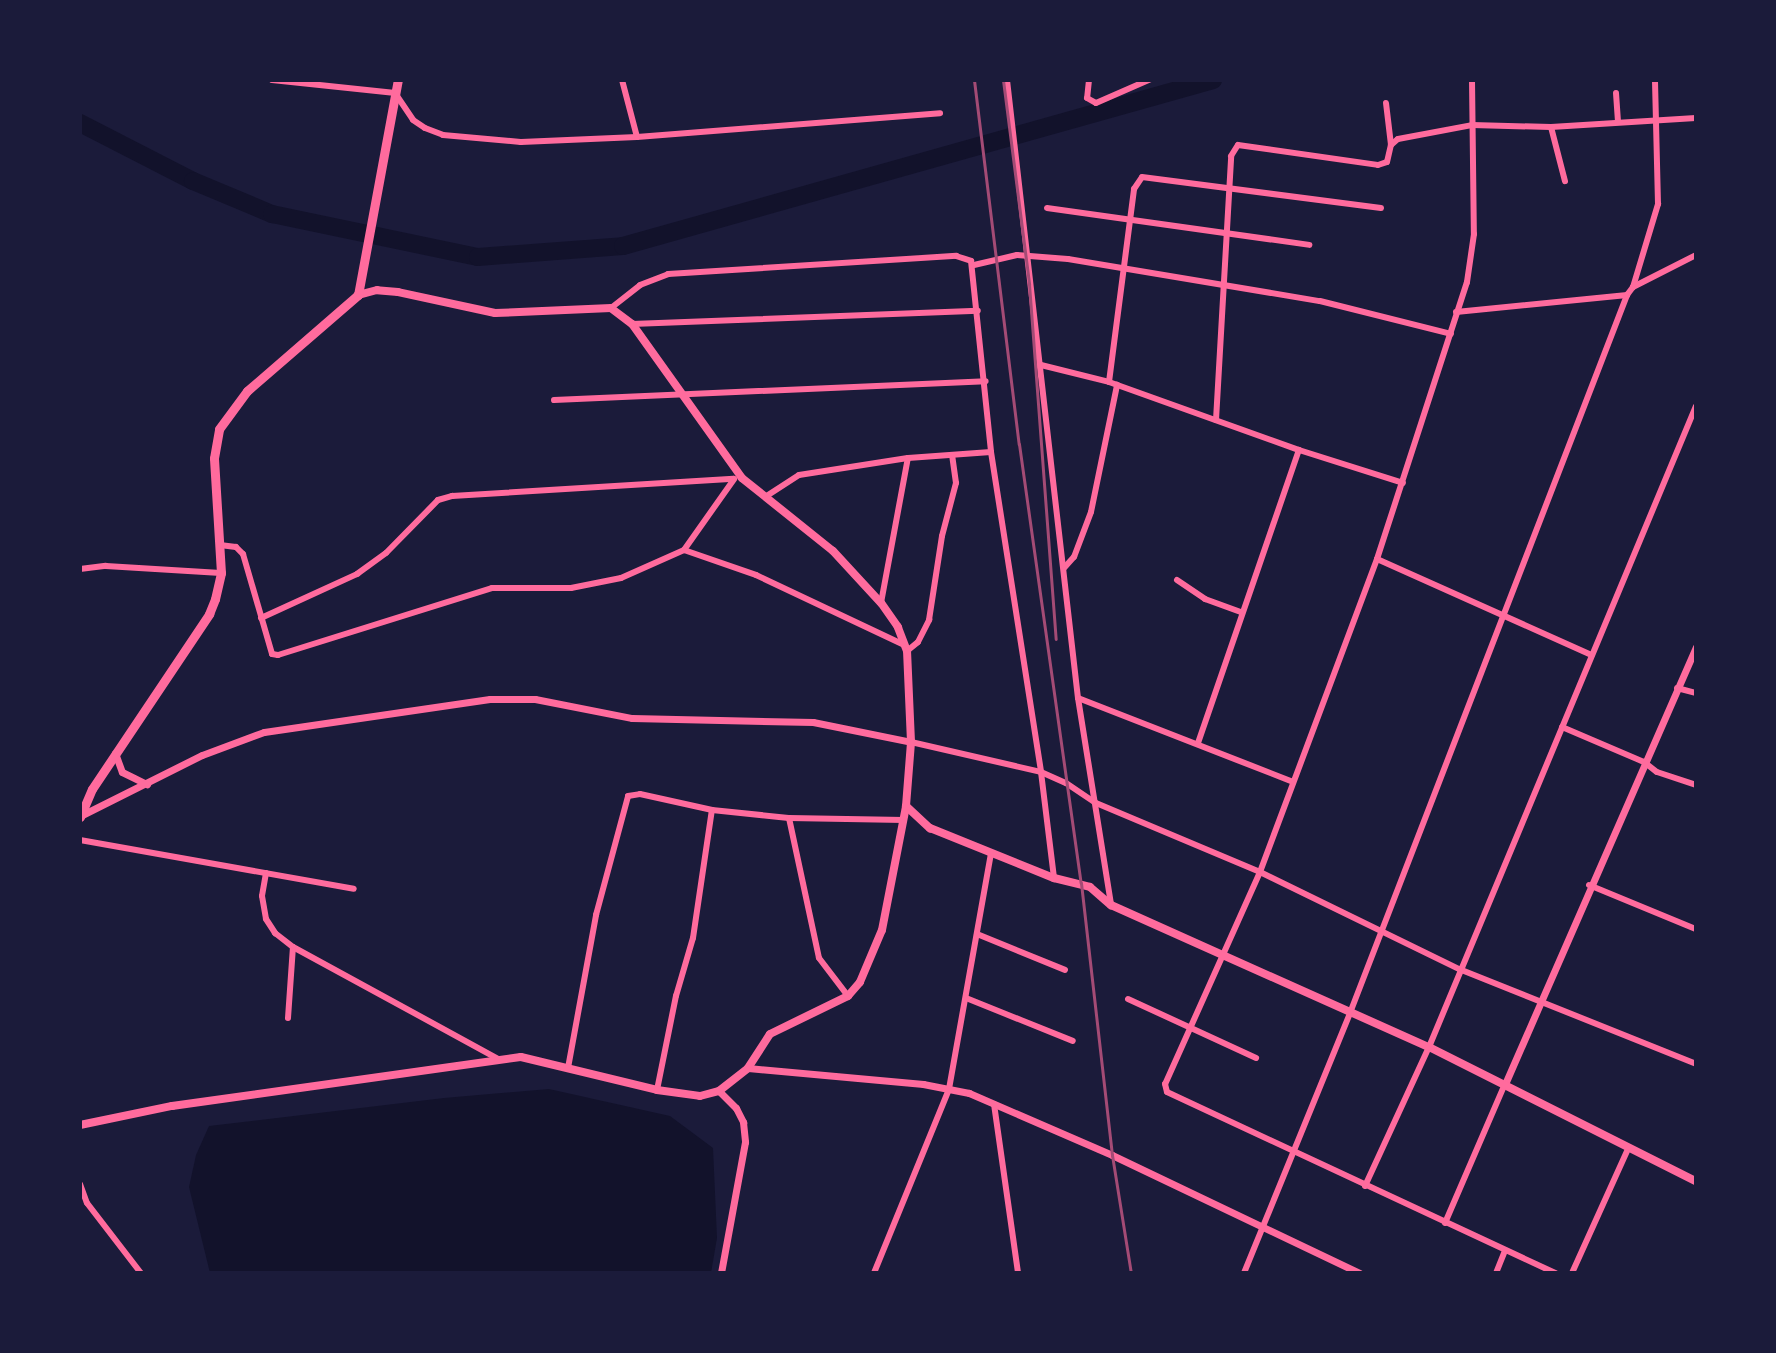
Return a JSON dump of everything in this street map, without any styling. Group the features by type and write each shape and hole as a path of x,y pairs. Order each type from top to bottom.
{"main road":[{"path":"358,295 398,80"},
{"path":"80,816 92,789 209,614 221,573 214,458 219,429 247,391 358,295 377,290 495,313 611,308 632,324 738,478 833,551 881,603 898,627 906,648 911,742 906,806 882,930 860,982 848,996 770,1034 748,1068 719,1091 700,1096 657,1090 532,1059 498,1059 172,1106 80,1125"},
{"path":"906,806 930,828 1054,878 1090,887 1111,905 1429,1047 1696,1181"}],"street":[{"path":"272,80 395,93 413,120 443,135 521,142 637,137 940,113"},
{"path":"622,80 637,137"},
{"path":"1007,80 1033,283 1078,698 1111,905"},
{"path":"1089,80 1087,98 1096,103 1149,80"},
{"path":"1244,1273 1350,1013 1502,614 1627,295 1633,287 1658,204 1655,80"},
{"path":"1472,82 1472,258 1451,334 1377,559 1291,781 1260,872 1166,1080 1167,1092 1556,1273"},
{"path":"1616,93 1618,122"},
{"path":"1216,420 1231,156 1238,145 1378,165 1387,162 1391,145 1386,103"},
{"path":"1391,145 1398,139 1472,125 1551,127 1696,118"},
{"path":"1551,127 1565,181"},
{"path":"1109,382 1134,189 1142,177 1381,208"},
{"path":"1047,208 1309,245"},
{"path":"974,265 1007,256 1036,255 1320,301 1451,334"},
{"path":"1633,287 1696,255"},
{"path":"611,308 640,285 668,274 956,256 967,258 974,265 991,452 1041,772 1054,878"},
{"path":"1456,312 1627,295"},
{"path":"632,324 978,311"},
{"path":"1041,365 1109,382 1299,450 1403,483"},
{"path":"554,400 986,381"},
{"path":"1064,568 1074,557 1091,512 1117,385"},
{"path":"1365,1186 1429,1047 1696,406"},
{"path":"1198,743 1299,450"},
{"path":"765,497 799,475 908,458 991,452"},
{"path":"684,550 756,575 906,648 918,642 929,620 942,536 956,483 952,455"},
{"path":"881,603 908,458"},
{"path":"220,545 236,547 243,554 272,654 278,655 492,588 599,585 684,550 738,478"},
{"path":"261,618 357,574 386,553 438,500 452,496 738,478"},
{"path":"1377,559 1592,655"},
{"path":"80,569 106,566 221,573"},
{"path":"1177,580 1205,599 1241,612"},
{"path":"1445,1223 1537,1003 1696,647"},
{"path":"1677,688 1696,693"},
{"path":"80,816 202,755 264,732 399,710 511,698 632,718 813,722 1041,772 1066,783 1096,803 1260,872 1459,969 1537,1003 1696,1064"},
{"path":"1078,698 1291,781"},
{"path":"1562,727 1644,762 1657,772 1696,785"},
{"path":"115,753 122,772 147,784"},
{"path":"568,1068 596,915 623,805 634,793 712,810 789,818 904,820"},
{"path":"657,1090 676,996 693,938 712,810"},
{"path":"789,818 819,958 848,996"},
{"path":"80,840 354,889"},
{"path":"874,1273 949,1089 991,854"},
{"path":"266,873 262,896 266,919 275,933 293,947 498,1059"},
{"path":"1589,885 1696,929"},
{"path":"977,934 1065,970"},
{"path":"288,1018 293,947"},
{"path":"966,998 1073,1041"},
{"path":"1128,999 1256,1058"},
{"path":"748,1068 949,1089 994,1104 1359,1273"},
{"path":"719,1091 736,1108 743,1122 745,1142 721,1273"},
{"path":"994,1104 1018,1273"},
{"path":"1572,1273 1628,1149"},
{"path":"80,1184 87,1203 141,1273"},
{"path":"1496,1273 1505,1251"}],"shaded area":[{"path":"549,1089 670,1116 713,1148 717,1238 711,1273 210,1273 189,1187 196,1155 209,1126 444,1098"}],"waterway":[{"path":"80,123 193,181 272,214 478,257 623,246 1213,80"}],"railway":[{"path":"974,80 1019,444 1081,883 1112,1155 1131,1273"},
{"path":"1003,80 1029,284 1056,639"}]}
